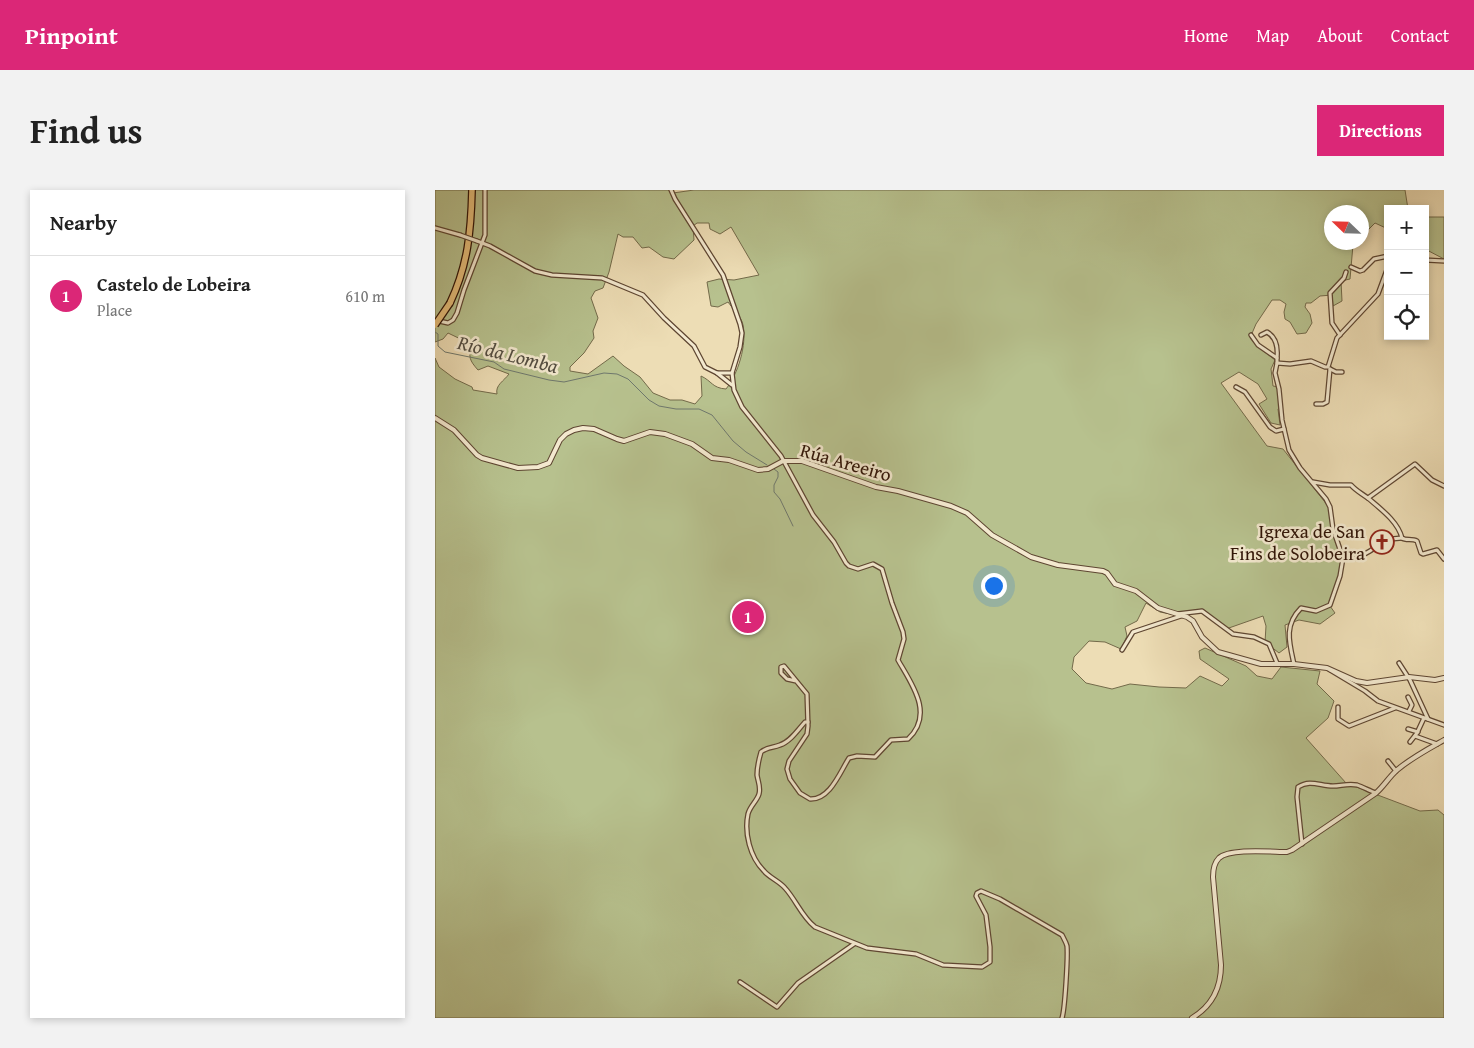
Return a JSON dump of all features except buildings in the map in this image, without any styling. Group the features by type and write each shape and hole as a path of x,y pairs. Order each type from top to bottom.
{"highway":[{"path":"435,326 451,303 466,259 471,229 472,190"}],"street":[{"path":"435,321 448,323 455,317 483,244 486,227 485,190"},
{"path":"671,190 723,276 740,324 742,333 732,373 732,385 742,407 783,461 813,516 834,542 846,563 858,569 873,564 882,569 903,632 904,639 898,660 912,682 920,704 918,724 909,738 891,740 875,757 857,756 849,758 842,772 820,798 805,797 790,779 787,770 789,761 807,734 807,694 786,668 781,667 783,676 796,681"},
{"path":"435,228 477,241 535,271 552,275 602,278 643,295 694,346 705,367 717,373 732,385"},
{"path":"1351,267 1360,271 1374,259 1384,257"},
{"path":"1429,260 1444,261"},
{"path":"1340,335 1332,322 1330,293 1344,278 1346,272"},
{"path":"1316,404 1327,402 1329,368 1337,338 1377,294 1384,277"},
{"path":"1261,335 1267,332 1274,338 1278,352 1275,373 1289,450 1300,468 1330,507 1333,529 1343,558 1340,576 1330,605 1316,611 1301,608 1295,614 1289,627 1294,664"},
{"path":"1251,335 1258,345 1277,358"},
{"path":"1277,363 1290,364 1311,361 1337,372 1342,372"},
{"path":"717,373 732,373"},
{"path":"1236,387 1245,392 1270,428 1276,431 1284,430"},
{"name":"Rúa Areeiro","path":"435,418 454,430 477,455 518,468 538,467 549,463 560,440 566,434 583,428 594,429 624,441 650,432 665,434 692,444 712,458 729,460 759,470 768,469 783,461 802,460 876,487 898,491 951,506 967,513 992,536 1031,557 1058,565 1103,571 1107,573 1115,584 1136,591 1164,611 1183,615"},
{"path":"1368,498 1415,464 1432,480 1444,486"},
{"path":"1312,482 1330,485 1351,485 1357,492 1368,498 1399,529 1402,538"},
{"path":"1343,558 1357,559 1362,557 1375,548 1379,540 1384,536 1391,539 1413,539 1417,541 1421,553 1437,550 1444,560"},
{"name":"Rúa Areeiro","path":"1177,614 1199,610 1233,634 1246,635 1261,640 1271,646 1277,663"},
{"path":"1122,650 1133,632 1183,615 1193,621 1203,637 1218,652 1261,664 1294,664 1327,668 1356,681 1367,683 1409,677 1435,680 1444,678"},
{"path":"1399,663 1409,677 1426,719"},
{"path":"1327,668 1378,701 1444,725"},
{"path":"1408,697 1412,705 1409,711"},
{"path":"1338,707 1337,718 1349,726 1396,708"},
{"path":"1410,742 1426,719"},
{"path":"808,722 805,722 786,743 768,747 761,752 757,771 760,788 748,814 747,821 748,841 752,854 764,872 787,889 809,922 829,934 867,948 916,954 943,965 983,967 990,962 991,956 986,915 976,896 978,892 984,892 1000,899 1054,930 1065,940 1067,948 1066,978 1062,1018"},
{"path":"1408,729 1437,744"},
{"path":"1192,1018 1205,1009 1213,1000 1221,976 1213,877 1214,867 1218,859 1221,856 1234,852 1287,852 1302,844 1383,787 1396,771 1407,762 1444,740"},
{"path":"1388,761 1396,771"},
{"path":"1302,844 1297,797 1298,787 1307,782 1333,786 1347,784 1357,785 1375,793"},
{"path":"740,982 777,1007 798,983 855,944"}],"green space":[{"path":"435,190 671,190 673,193 694,190 1405,190 1407,205 1384,205 1384,227 1375,223 1369,229 1369,205 1324,205 1324,250 1353,250 1350,279 1341,281 1342,301 1333,306 1332,295 1320,296 1311,303 1306,303 1305,307 1310,314 1312,323 1306,333 1297,334 1290,322 1285,319 1286,304 1280,300 1272,300 1256,324 1250,338 1275,360 1271,369 1273,386 1279,387 1282,407 1278,409 1280,425 1271,423 1259,404 1267,399 1258,384 1239,372 1221,383 1267,446 1283,449 1328,506 1344,558 1330,606 1335,613 1320,624 1299,620 1285,625 1287,647 1279,653 1265,642 1266,626 1263,616 1226,629 1203,609 1170,614 1160,612 1146,603 1137,621 1125,627 1127,636 1121,649 1105,642 1089,641 1074,657 1072,669 1086,683 1112,689 1130,684 1186,688 1200,676 1222,686 1229,679 1200,659 1199,651 1205,648 1246,666 1257,676 1272,679 1281,667 1320,671 1317,684 1334,701 1328,718 1306,738 1346,783 1420,811 1438,810 1444,815 1444,1018 435,1018 435,358 439,367 455,379 472,387 473,390 497,394 499,386 509,374 488,366 478,370 470,358 473,345 448,333 443,339 435,342","holes":["697,223 709,223 710,229 720,234 731,227 759,275 734,280 719,279 707,282 711,306 718,307 728,302 739,316 743,325 744,341 741,359 726,389 715,386 701,376 702,396 695,404 682,400 670,400 653,393 640,377 613,356 588,374 570,371 570,367 584,353 594,338 593,331 598,318 591,298 595,291 603,288 618,234 623,237 633,237 642,248 649,247 663,257 674,259 694,240 693,226"]},
{"path":"1429,217 1444,217 1444,259 1429,251"}],"waterway":[{"name":"Río da Lomba","path":"435,332 438,334 438,346 445,352 494,362 504,369 549,380 564,382 604,373 617,374 628,379 649,400 659,406 676,409 699,409 712,415 733,441 767,465"},
{"name":"Río da Lomba","path":"774,469 778,472 774,492 780,499 793,526"}],"place":[{"name":"Igrexa de San Fins de Solobeira","path":"1382,542"},
{"name":"Castelo de Lobeira","path":"748,617"}]}
